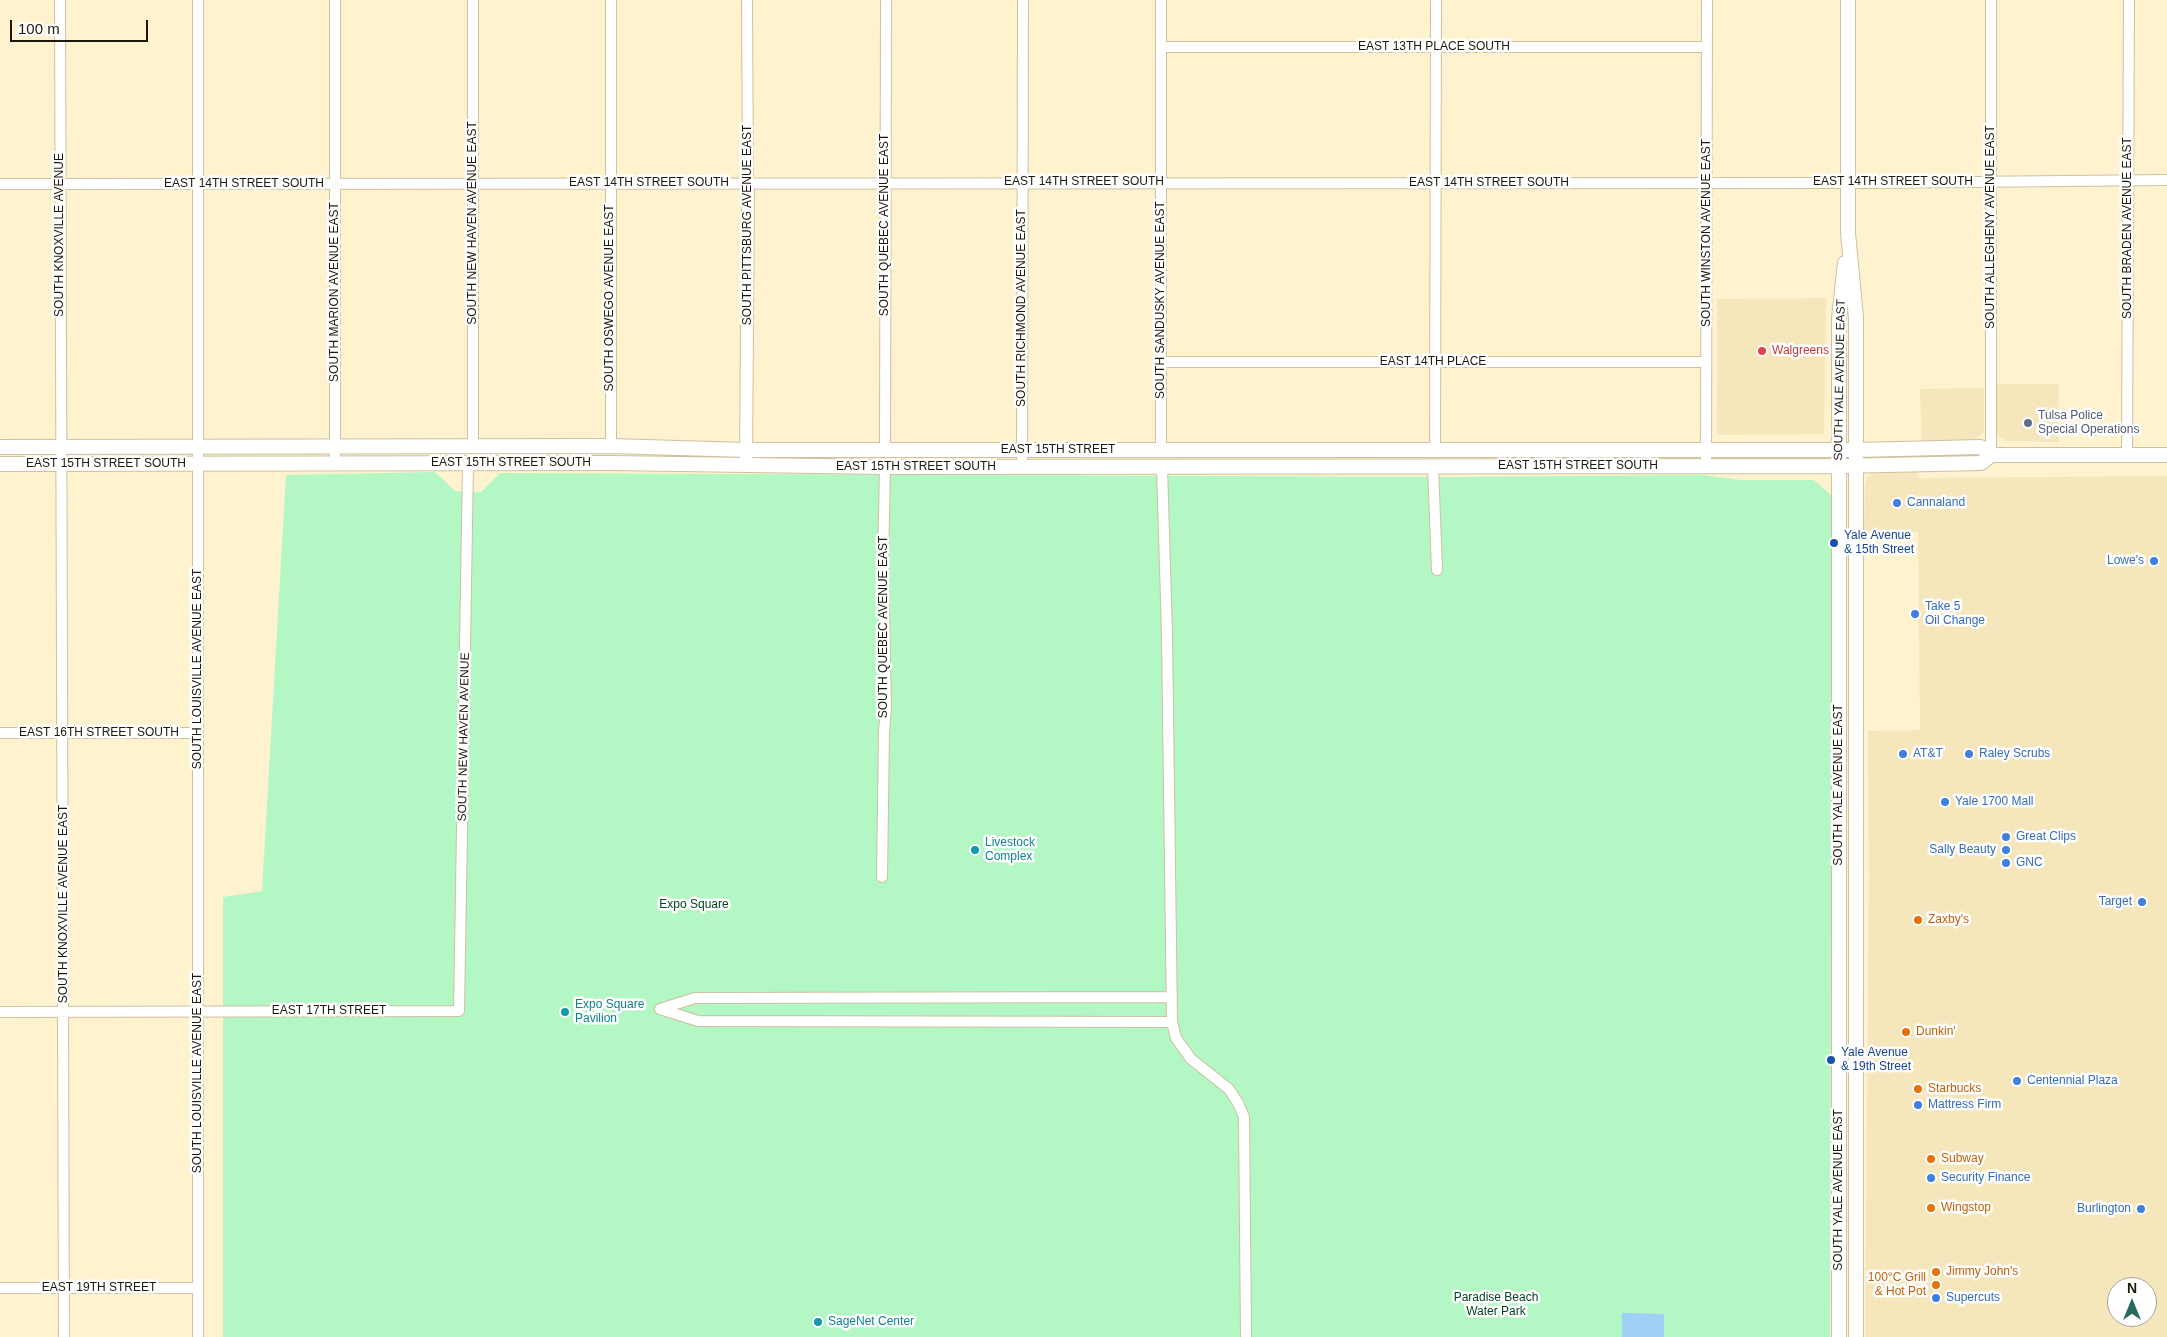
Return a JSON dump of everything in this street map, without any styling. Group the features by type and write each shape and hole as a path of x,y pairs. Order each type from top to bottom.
{"main road":[{"name":"SOUTH YALE AVENUE EAST","path":"1848,0 1848,233 1856,318 1856,1337"},
{"name":"SOUTH YALE AVENUE EAST","path":"1839,1337 1839,318 1848,233"},
{"path":"1839,318 1856,318"},
{"name":"EAST 15TH STREET SOUTH","path":"0,447 611,446 747,450 955,450"},
{"path":"611,446 611,464"},
{"path":"468,463 473,447"},
{"name":"EAST 15TH STREET SOUTH","path":"1161,450 1856,450 1981,447 1991,455 2167,455"},
{"path":"1433,466 1435,449"},
{"path":"885,450 885,467"},
{"name":"EAST 15TH STREET","path":"955,450 1161,450"},
{"path":"1161,450 1162,466"},
{"name":"EAST 15TH STREET SOUTH","path":"1162,466 1856,466 1981,464 1991,455"},
{"name":"EAST 15TH STREET SOUTH","path":"0,464 63,467 335,463 885,467 1022,466"},
{"name":"EAST 15TH STREET","path":"1022,466 1162,466"},
{"path":"1839,676 1857,676"},
{"path":"1839,885 1856,885"},
{"path":"1839,1005 1856,1006"},
{"path":"1839,1099 1856,1099"},
{"path":"1839,1223 1856,1223"}],"street":[{"name":"SOUTH KNOXVILLE AVENUE","path":"60,0 61,447 63,467"},
{"name":"SOUTH LOUISVILLE AVENUE EAST","path":"198,0 198,1337"},
{"name":"SOUTH MARION AVENUE EAST","path":"335,0 335,463"},
{"name":"SOUTH NEW HAVEN AVENUE EAST","path":"473,0 473,447"},
{"name":"SOUTH OSWEGO AVENUE EAST","path":"610,0 611,446"},
{"name":"SOUTH PITTSBURG AVENUE EAST","path":"746,466 747,0"},
{"name":"SOUTH QUEBEC AVENUE EAST","path":"885,450 886,0"},
{"name":"SOUTH RICHMOND AVENUE EAST","path":"1022,466 1023,0"},
{"name":"SOUTH SANDUSKY AVENUE EAST","path":"1161,0 1161,450"},
{"path":"1435,449 1436,0"},
{"name":"SOUTH WINSTON AVENUE EAST","path":"1706,466 1707,0"},
{"name":"SOUTH ALLEGHENY AVENUE EAST","path":"1991,0 1991,455"},
{"name":"SOUTH BRADEN AVENUE EAST","path":"2127,455 2129,0"},
{"name":"EAST 13TH PLACE SOUTH","path":"1161,47 1707,47"},
{"name":"EAST 14TH STREET SOUTH","path":"0,184 1991,182 2167,180"},
{"name":"EAST 14TH PLACE","path":"1161,362 1706,362"},
{"name":"SOUTH NEW HAVEN AVENUE","path":"459,1011 468,463"},
{"path":"1162,466 1167,660 1172,1022 1176,1038 1191,1059 1229,1089 1244,1117 1246,1337"},
{"path":"1433,466 1437,570"},
{"name":"SOUTH KNOXVILLE AVENUE EAST","path":"63,467 64,1337"},
{"name":"SOUTH QUEBEC AVENUE EAST","path":"882,877 886,708 883,565 885,467"},
{"name":"EAST 16TH STREET SOUTH","path":"0,733 198,734"},
{"path":"1172,997 696,998 660,1009 698,1021 1172,1022"},
{"name":"EAST 17TH STREET","path":"0,1012 459,1011"},
{"name":"EAST 19TH STREET","path":"0,1288 198,1288"}],"shaded area":[{"path":"1826,298 1824,434 1717,435 1717,299"},
{"path":"1996,384 2059,384 2058,442 2006,441 1997,435"},
{"path":"1984,388 1984,432 1973,441 1922,442 1920,389"},
{"name":"Centennial Plaza","path":"1917,472 1918,478 2167,476 2167,1337 1865,1337 1869,875 1868,731 1920,730 1918,532 1864,532 1865,484 1868,476 1875,473"}],"green space":[{"name":"Expo Square","path":"435,472 455,491 481,492 500,473 1449,477 1702,475 1742,480 1814,480 1832,496 1830,1337 223,1337 223,897 262,891 286,475"}],"water":[{"path":"1622,1313 1664,1314 1664,1337 1622,1337"}],"place":[{"name":"Walgreens","path":"1762,351"},
{"name":"Tulsa Police Special Operations","path":"2028,423"},
{"name":"Cannaland","path":"1897,503"},
{"name":"Yale Avenue & 15th Street","path":"1834,543"},
{"name":"Lowe's","path":"2154,561"},
{"name":"Take 5 Oil Change","path":"1915,614"},
{"name":"AT&T","path":"1903,754"},
{"name":"Raley Scrubs","path":"1969,754"},
{"name":"Yale 1700 Mall","path":"1945,802"},
{"name":"Great Clips","path":"2006,837"},
{"name":"Livestock Complex","path":"975,850"},
{"name":"Sally Beauty","path":"2006,850"},
{"name":"GNC","path":"2006,863"},
{"name":"Target","path":"2142,902"},
{"name":"Zaxby's","path":"1918,920"},
{"name":"Expo Square Pavilion","path":"565,1012"},
{"name":"Dunkin'","path":"1906,1032"},
{"name":"Yale Avenue & 19th Street","path":"1831,1060"},
{"name":"Centennial Plaza","path":"2017,1081"},
{"name":"Starbucks","path":"1918,1089"},
{"name":"Mattress Firm","path":"1918,1105"},
{"name":"Subway","path":"1931,1159"},
{"name":"Security Finance","path":"1931,1178"},
{"name":"Wingstop","path":"1931,1208"},
{"name":"Burlington","path":"2141,1209"},
{"name":"Jimmy John's","path":"1936,1272"},
{"name":"100°C Grill & Hot Pot","path":"1936,1285"},
{"name":"Supercuts","path":"1936,1298"},
{"name":"SageNet Center","path":"818,1322"}],"park label":[{"name":"Paradise Beach Water Park","path":"1496,1305"}]}
